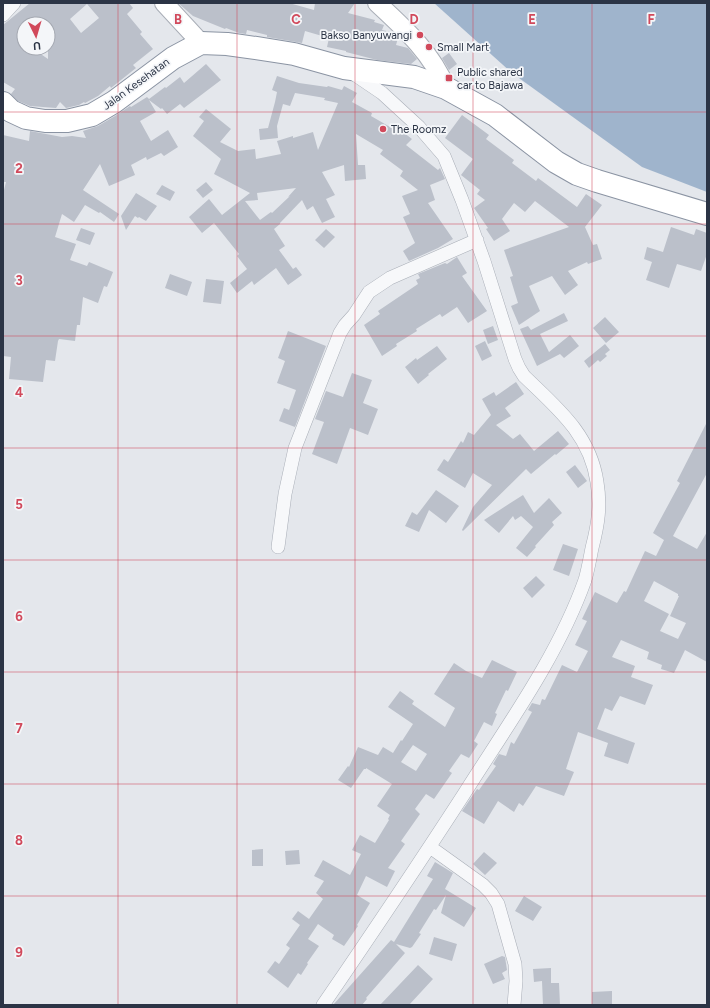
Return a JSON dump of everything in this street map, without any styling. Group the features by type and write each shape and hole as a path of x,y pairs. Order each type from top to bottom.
{"highway":[{"path":"201,43 227,44 294,54 344,68 414,77 446,88 495,115 556,162 577,174 707,214"},
{"name":"Jalan Kesehatan","path":"6,110 26,118 45,121 67,121 92,115 114,102 173,58 201,43"}],"street":[{"path":"3,15 14,3"},
{"path":"164,3 201,43"},
{"path":"377,3 429,56 441,75 446,88"},
{"path":"323,1005 430,847 524,700 564,628 585,579 600,510 594,465 584,441 567,418 524,376 519,368 477,240 444,156 419,127 382,93 344,68"},
{"path":"278,547 285,494 295,448 340,333 345,325 370,292 390,278 477,240"},
{"path":"430,847 483,885 491,893 498,904 515,964 516,981 514,1005"}],"water":[{"path":"434,3 707,3 707,192 642,167 512,73"}],"building":[{"path":"30,3 129,3 133,8 127,14 142,32 140,34 153,49 133,65 136,68 111,88 110,86 98,96 85,103 84,102 79,105 66,108 60,102 56,108 30,106 18,101 11,94 15,89 3,82 3,25","holes":["87,4 99,18 81,33 70,19"]},
{"path":"178,3 289,3 314,10 315,3 355,3 348,13 375,20 374,22 384,25 382,30 391,32 390,34 395,35 398,38 396,45 408,48 417,59 411,64 377,60 327,47 329,38 305,31 302,43 267,37 267,35 247,30 246,34 239,33 193,16"},
{"path":"449,53 457,64 449,70 442,58"},
{"path":"206,64 221,80 184,108 180,104 167,114 162,108 161,109 149,100 156,112 140,121 151,141 168,130 178,147 164,156 161,153 147,160 146,157 131,165 135,175 109,186 100,164 83,190 119,214 114,222 100,212 99,213 85,205 74,222 62,214 55,237 76,244 70,260 87,266 89,262 113,272 107,287 104,286 98,303 83,297 80,325 77,325 75,341 59,339 55,361 46,360 43,382 9,379 11,357 3,356 3,194 6,182 3,182 3,135 29,141 30,131 62,137 72,136 86,138 83,131 98,126 147,97 149,99 180,77 184,83"},
{"path":"277,76 299,83 328,86 342,90 344,86 357,93 352,102 372,113 371,116 397,131 399,129 412,139 406,145 438,170 440,168 445,179 430,185 435,200 428,203 453,239 438,248 409,261 403,251 415,243 403,217 410,214 402,196 418,190 400,176 403,171 380,154 383,150 356,134 358,165 365,165 366,179 345,181 344,165 322,172 335,195 326,199 335,217 322,223 313,206 307,210 302,200 274,229 285,246 279,250 293,269 296,267 302,275 288,285 276,268 254,285 252,281 237,293 230,283 247,269 237,256 239,254 214,223 202,233 189,217 209,199 222,215 250,193 214,174 221,159 193,136 204,121 199,117 206,109 231,129 220,142 238,151 255,149 256,159 281,154 277,141 313,132 318,150 338,103 324,100 325,98 295,93 290,106 283,104 277,126 278,138 260,140 259,129 268,128 275,102 277,92 272,90","holes":["296,188 288,197 290,196 272,213 271,212 260,220 245,201 258,200 257,193"]},
{"path":"462,115 489,135 486,139 514,160 512,163 536,181 538,178 577,207 586,194 602,205 585,227 593,245 597,244 602,259 588,264 587,262 568,271 578,285 565,295 552,276 529,286 540,311 519,325 511,306 518,303 510,277 513,276 504,250 569,227 535,201 525,212 514,203 502,219 510,231 494,241 486,229 488,228 474,208 485,200 477,194 480,190 461,175 473,159 445,138"},
{"path":"206,182 213,190 203,198 196,190"},
{"path":"162,185 175,192 170,201 156,194"},
{"path":"136,193 157,206 146,221 135,216 126,230 121,216"},
{"path":"671,227 694,235 696,229 707,233 707,254 701,271 677,264 669,288 646,280 652,262 644,259 647,247 663,252"},
{"path":"81,228 95,233 90,245 76,240"},
{"path":"326,229 335,237 324,248 315,240"},
{"path":"457,257 467,273 462,276 487,311 468,323 457,307 442,317 440,314 416,329 417,331 396,344 397,346 382,356 364,325 380,314 378,311 418,284 416,280 420,278 418,274 445,263 447,264"},
{"path":"170,274 192,282 187,296 165,288"},
{"path":"206,279 224,281 221,304 203,302"},
{"path":"564,313 568,321 540,334 549,352 570,335 579,346 564,358 560,354 537,366 520,329 528,326 531,330"},
{"path":"605,317 619,332 606,343 593,328"},
{"path":"493,326 498,340 488,344 483,330"},
{"path":"288,331 326,346 295,427 279,421 284,408 289,410 296,390 277,383 285,361 278,358"},
{"path":"485,341 492,356 482,361 475,346"},
{"path":"605,344 610,350 605,354 607,356 600,362 598,360 589,368 584,361"},
{"path":"437,346 447,359 418,384 405,367 416,358 417,360"},
{"path":"352,373 372,380 363,403 378,409 368,435 350,428 337,464 312,454 324,422 315,419 326,391 343,397"},
{"path":"516,382 524,394 505,408 511,416 496,425 513,439 520,434 534,451 558,431 569,444 531,474 526,469 463,531 462,530 473,507 492,485 473,473 465,488 437,470 444,459 448,462 461,441 463,443 468,432 474,435 491,415 482,399 494,392 496,396"},
{"path":"707,422 707,473 673,536 697,549 707,532 707,662 685,650 674,673 661,669 662,665 647,659 649,652 621,640 612,657 635,666 631,677 653,685 645,705 620,696 612,711 605,708 597,729 635,743 628,764 604,756 608,743 578,732 566,769 574,772 564,796 536,786 523,806 519,803 514,812 498,801 484,824 462,811 477,789 479,790 496,766 493,764 499,754 506,756 511,742 514,744 532,712 528,710 532,703 540,705 542,699 545,700 562,665 577,672 588,651 575,645 587,621 582,619 595,592 617,603 624,591 626,592 645,551 656,556 664,540 653,533 680,483 677,481","holes":["654,581 678,594 679,596 670,616 686,623 678,639 660,631 669,614 644,601"]},
{"path":"575,465 587,481 578,488 566,472"},
{"path":"436,490 459,506 446,523 429,510 419,532 405,526 412,512 417,515"},
{"path":"523,495 534,513 549,498 562,513 552,522 554,525 527,557 516,548 533,527 521,516 515,520 513,516 499,533 484,520"},
{"path":"563,544 578,549 569,576 553,570"},
{"path":"536,576 545,585 532,598 523,588"},
{"path":"492,660 517,672 495,713 497,714 492,726 484,722 474,741 478,744 469,758 461,754 449,771 452,773 434,799 426,794 415,809 420,814 401,841 405,844 388,868 395,871 387,887 366,876 357,895 370,903 357,925 358,926 344,946 332,939 334,935 318,924 308,939 319,946 307,963 308,964 301,975 298,973 288,988 267,972 275,961 279,964 290,948 286,945 300,925 292,919 298,911 309,919 323,899 316,893 324,881 314,876 323,860 350,875 361,854 352,850 360,835 375,843 389,820 390,815 377,806 392,784 366,768 351,788 338,780 348,766 349,767 358,747 378,755 383,747 393,753 401,740 402,741 413,724 388,707 400,691 414,701 412,704 445,727 455,708 434,694 454,663 466,671 482,678","holes":["413,745 427,754 416,771 401,762"]},
{"path":"263,849 263,866 252,866 252,850"},
{"path":"299,850 300,864 286,865 285,851"},
{"path":"484,852 497,863 485,875 473,864"},
{"path":"435,862 453,873 445,889 476,908 464,927 441,913 446,895 436,910 434,909 419,933 421,934 412,947 410,948 396,944 405,953 366,998 367,999 362,1005 333,1005 391,940 394,942 433,879 427,876"},
{"path":"524,896 542,907 533,921 515,911"},
{"path":"434,937 457,944 452,961 429,954"},
{"path":"502,956 505,957 507,970 502,973 505,979 493,984 484,964"},
{"path":"418,965 433,979 409,1005 380,1005"},
{"path":"551,968 551,983 559,983 560,1005 543,1005 542,981 534,982 533,969"},
{"path":"612,991 612,1005 592,1005 592,992"}],"place":[{"name":"Bakso Banyuwangi","path":"420,35"},
{"name":"Small Mart","path":"429,47"},
{"name":"Public shared car to Bajawa","path":"449,78"},
{"name":"The Roomz","path":"383,129"}]}
